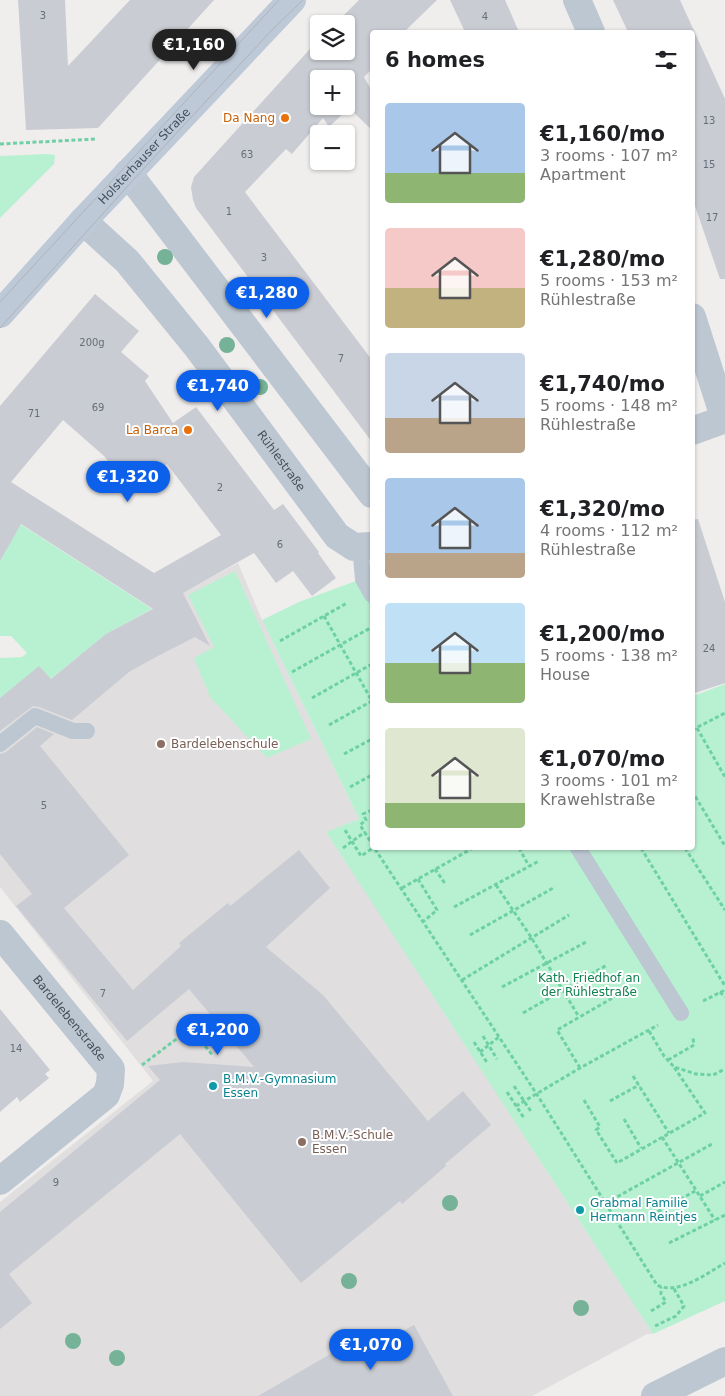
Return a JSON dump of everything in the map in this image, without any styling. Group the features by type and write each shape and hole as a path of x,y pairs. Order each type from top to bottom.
{"main road":[{"name":"Holsterhauser Straße","path":"0,314 83,221 292,0"}],"street":[{"path":"577,0 590,30"},
{"path":"128,173 370,491"},
{"name":"Rühlestraße","path":"83,221 133,268 197,347 337,536 354,547 366,546"},
{"path":"695,326 725,419 695,429"},
{"name":"Bardelebenstraße","path":"0,934 106,1062 111,1069 111,1077 106,1094 0,1181"},
{"path":"656,1396 725,1361"}],"lane":[{"path":"366,546 363,579 370,591"},
{"path":"0,744 35,716 72,731 87,731"},
{"path":"579,850 682,1012"}],"path":[{"path":"0,144 96,139"},
{"path":"280,641 351,601"},
{"path":"324,616 370,697"},
{"path":"292,672 370,628"},
{"path":"312,698 370,665"},
{"path":"329,726 370,702"},
{"path":"725,713 695,729 725,776"},
{"path":"344,754 370,740"},
{"path":"350,787 370,776"},
{"path":"695,796 725,846"},
{"path":"370,811 363,814 366,820 360,825 370,840"},
{"path":"345,830 361,856 370,850"},
{"path":"343,848 365,832"},
{"path":"377,850 500,1037 655,1282 661,1287 673,1287 690,1282 725,1264"},
{"path":"402,888 469,850"},
{"path":"520,850 530,866"},
{"path":"642,850 725,986"},
{"path":"686,850 725,910"},
{"path":"454,907 539,861"},
{"path":"435,869 446,886"},
{"path":"418,879 438,910 424,921"},
{"path":"496,885 531,937 579,1017"},
{"path":"470,934 555,887"},
{"path":"462,980 569,915"},
{"path":"502,987 588,942"},
{"path":"523,1012 607,965"},
{"path":"580,1068 556,1030 623,992 627,1000"},
{"path":"720,992 725,998"},
{"path":"146,1063 190,1028 213,1056"},
{"path":"516,1106 580,1068 649,1031 704,1113 617,1163 596,1130 600,1128 584,1100"},
{"path":"668,1060 694,1045 693,1038 697,1035"},
{"path":"483,1036 497,1059"},
{"path":"480,1052 500,1037"},
{"path":"474,1042 488,1064"},
{"path":"674,1067 696,1074 713,1075 725,1069"},
{"path":"634,1076 669,1133"},
{"path":"610,1102 639,1085"},
{"path":"514,1086 532,1113"},
{"path":"507,1092 524,1118"},
{"path":"624,1119 641,1148"},
{"path":"662,1137 715,1220"},
{"path":"606,1202 712,1144"},
{"path":"700,1196 725,1182"},
{"path":"652,1215 697,1190"},
{"path":"669,1243 725,1215"},
{"path":"651,1310 666,1302 661,1294 661,1287"},
{"path":"655,1326 676,1316 684,1306 673,1287"}],"shaded area":[{"name":"B.M.V.-Schule Essen","path":"238,563 262,620 359,819 327,832 653,1334 647,1334 532,1396 0,1396 0,1202 153,1081 0,887 0,721 106,634"}],"green space":[{"path":"55,155 54,164 0,218 0,156"},
{"path":"20,524 152,609 106,634 37,690 26,677 0,698 0,658 22,657 27,653 11,636 0,636 0,561"},
{"path":"235,571 311,739 267,758 210,697 194,658 214,647 188,595"},
{"name":"Kath. Friedhof an der Rühlestraße","path":"370,576 370,850 695,850 695,695 725,684 725,1301 653,1334 326,832 359,819 262,620 299,602"}],"building":[{"path":"18,0 65,0 68,66 130,0 214,0 98,128 26,130"},
{"path":"359,0 437,0 406,30 370,30 370,71 364,77 370,88 370,128 355,114 355,70 310,70 310,115 342,115 331,125 328,125 323,118 317,125 310,125 310,133 292,154 286,149 245,192 370,357 370,439 196,208 191,187 194,177 310,49 310,60 355,60 355,15 344,15"},
{"path":"450,0 505,0 518,30 464,30"},
{"path":"613,0 680,0 694,30 627,30"},
{"path":"695,33 725,99 725,279 720,279 695,206"},
{"path":"95,294 139,331 121,352 149,376 145,381 173,423 196,407 274,510 283,504 336,578 312,596 293,571 276,583 254,553 183,593 210,646 195,637 154,658 129,672 72,720 33,706 0,731 0,698 39,666 51,679 106,634 153,609 21,524 0,561 0,406","holes":["63,420 104,456 130,489 167,464 221,535 154,573 11,482"]},
{"path":"698,519 725,602 725,683 695,693 695,520"},
{"name":"B.M.V.-Gymnasium Essen","path":"37,727 54,734 40,746 129,855 64,908 133,990 181,946 179,943 228,903 230,906 299,850 330,888 266,947 323,995 428,1121 463,1091 491,1125 402,1204 400,1201 301,1283 180,1134 9,1274 32,1303 0,1329 0,1212 160,1080 148,1066 183,1062 254,1067 189,989 127,1041 16,906 32,894 0,854 0,754 6,752"},
{"path":"0,1009 50,1070 45,1074 49,1078 20,1102 17,1097 0,1112"},
{"path":"414,1325 453,1396 258,1396 365,1334 372,1348"}],"tram line":[{"path":"0,302 279,0"},
{"path":"0,328 134,179 271,31 303,0"}],"place":[{"name":"Da Nang","path":"285,118"},
{"name":"La Barca","path":"188,430"},
{"name":"Bardelebenschule","path":"161,744"},
{"name":"B.M.V.-Gymnasium Essen","path":"213,1086"},
{"name":"B.M.V.-Schule Essen","path":"302,1142"},
{"name":"Grabmal Familie Hermann Reintjes","path":"580,1210"}]}
